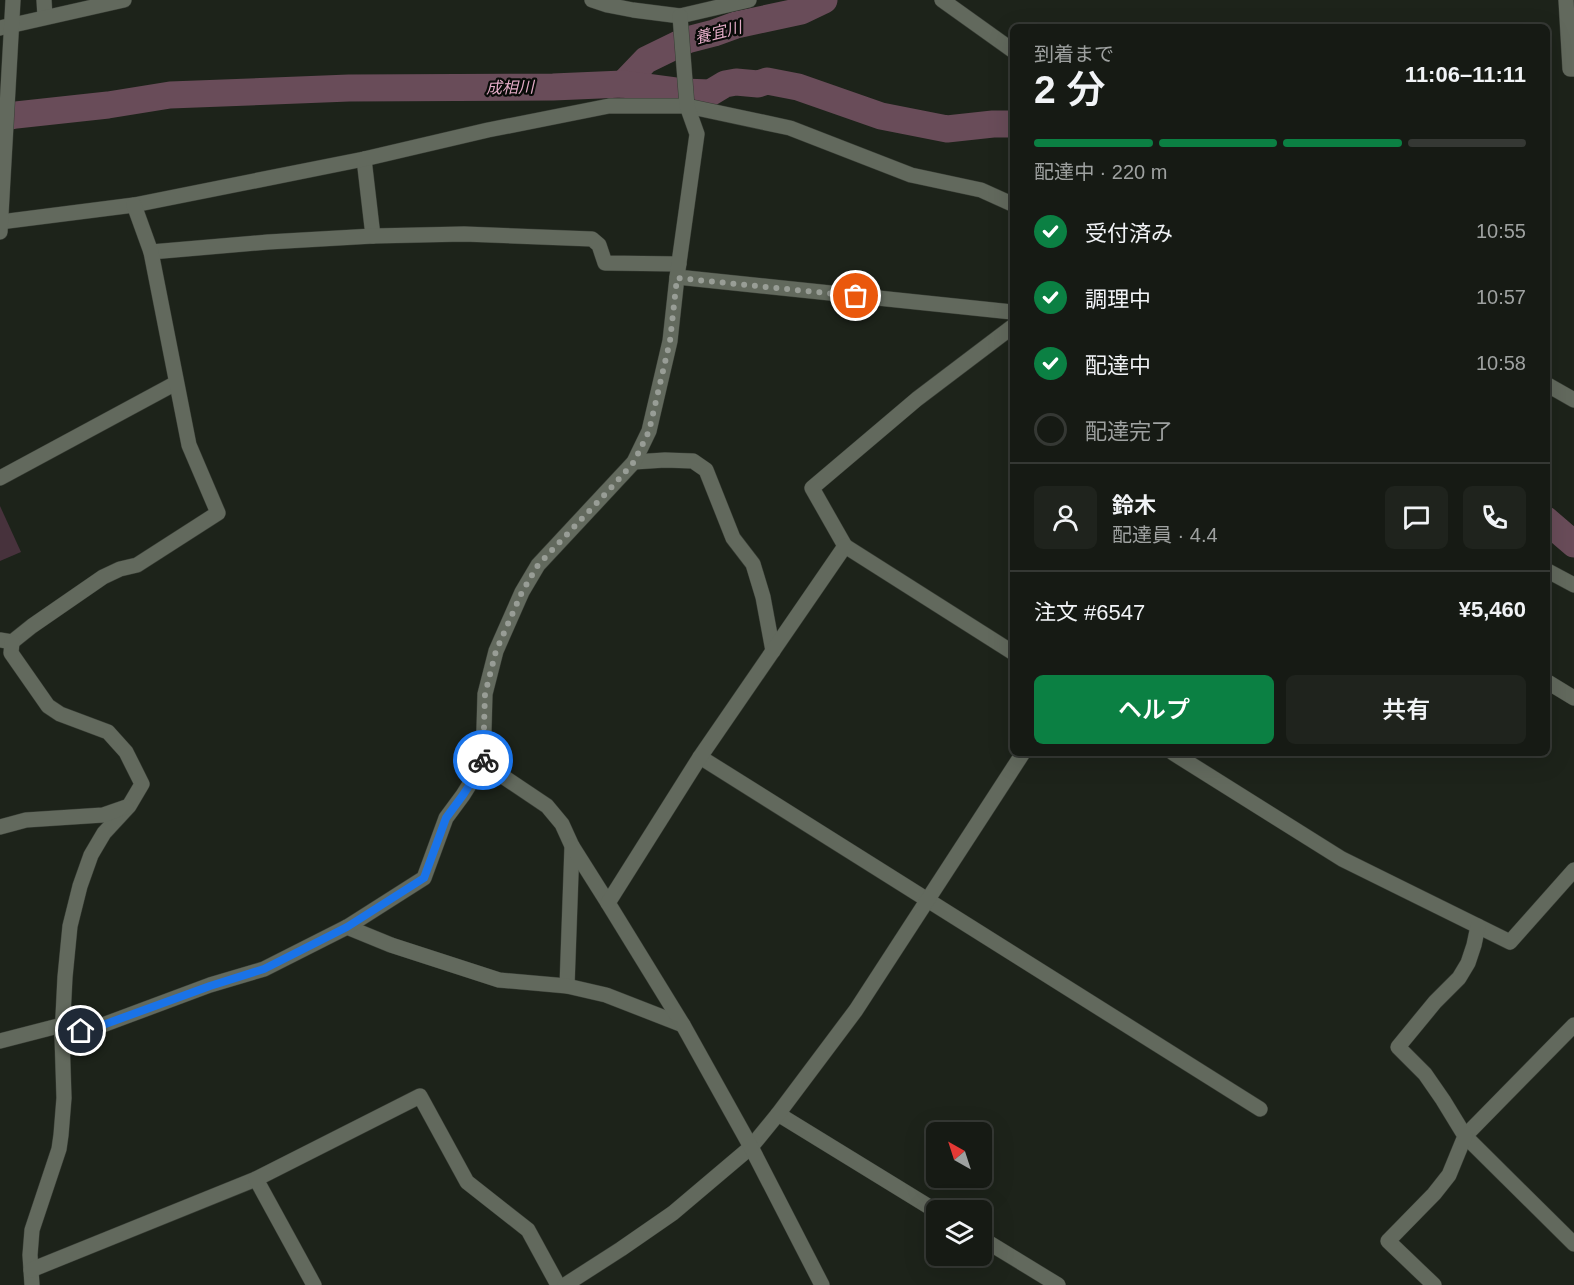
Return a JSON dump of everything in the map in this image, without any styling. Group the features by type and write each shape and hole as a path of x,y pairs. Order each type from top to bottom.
{"street":[{"path":"13,0 6,27 0,225 134,205 364,159 488,130 609,106 687,106 790,128 911,174 981,190 1010,203"},
{"path":"44,0 45,17"},
{"path":"6,27 123,0"},
{"path":"592,0 633,10 680,16 749,0"},
{"path":"942,0 1010,49"},
{"path":"1566,0 1570,69 1574,69"},
{"path":"0,1041 100,1026 264,969 347,927 424,878 446,818 483,764 485,694 496,651 522,592 538,565 634,462 649,431 670,341 697,134 687,106 680,16"},
{"path":"364,159 373,236"},
{"path":"134,205 151,252 189,445 219,513 137,565 103,576 6,641 11,653 48,706 60,714 108,732 126,752 142,784 129,806 104,833 91,855 70,926 62,1031 64,1098 59,1149 32,1230 31,1278 256,1179 420,1096 467,1182 528,1230 558,1285"},
{"path":"151,252 373,236 464,234 592,239 599,245 605,263 1010,312"},
{"path":"1010,329 917,399 812,488 845,546 1010,651"},
{"path":"0,478 176,383"},
{"path":"1550,386 1574,400"},
{"path":"634,462 693,461 706,470 733,538 753,564 763,597 773,651"},
{"path":"608,903 700,757 845,546"},
{"path":"1550,572 1574,585"},
{"path":"1550,683 1574,698"},
{"path":"564,1285 673,1213 750,1147 778,1114 856,1010 1021,756"},
{"path":"1178,756 1342,859 1510,942 1574,870"},
{"path":"700,757 1260,1109"},
{"path":"483,764 548,806 562,824 573,846 683,1025 822,1285"},
{"path":"0,827 26,819 103,815 129,806"},
{"path":"567,986 573,846"},
{"path":"1478,926 1468,963 1459,978 1398,1047 1425,1074 1465,1136 1574,1244"},
{"path":"347,927 391,945 499,980 567,986 606,995 683,1025"},
{"path":"1434,1285 1388,1241 1434,1194 1449,1175 1465,1136 1574,1025"},
{"path":"778,1114 926,1205"},
{"path":"256,1179 314,1285"},
{"path":"992,1245 1058,1285"}],"shaded area":[{"path":"0,506 21,552 0,561"}],"waterway":[{"name":"養宜川","path":"623,84 646,60 687,40 736,25 801,11 824,0"},
{"name":"成相川","path":"0,118 170,95 349,88 553,87 623,84 710,93 725,84 736,82 758,84 767,81 798,87 881,116 947,129 1010,124"},
{"name":"成相川","path":"1550,523 1574,544"}],"way so far":[{"path":"483,760 485,694 496,651 522,592 538,565 634,462 649,431 670,341 677,278 856,296"}],"route":[{"path":"81,1031 264,969 347,927 424,878 446,818 483,764 483,760"}]}
